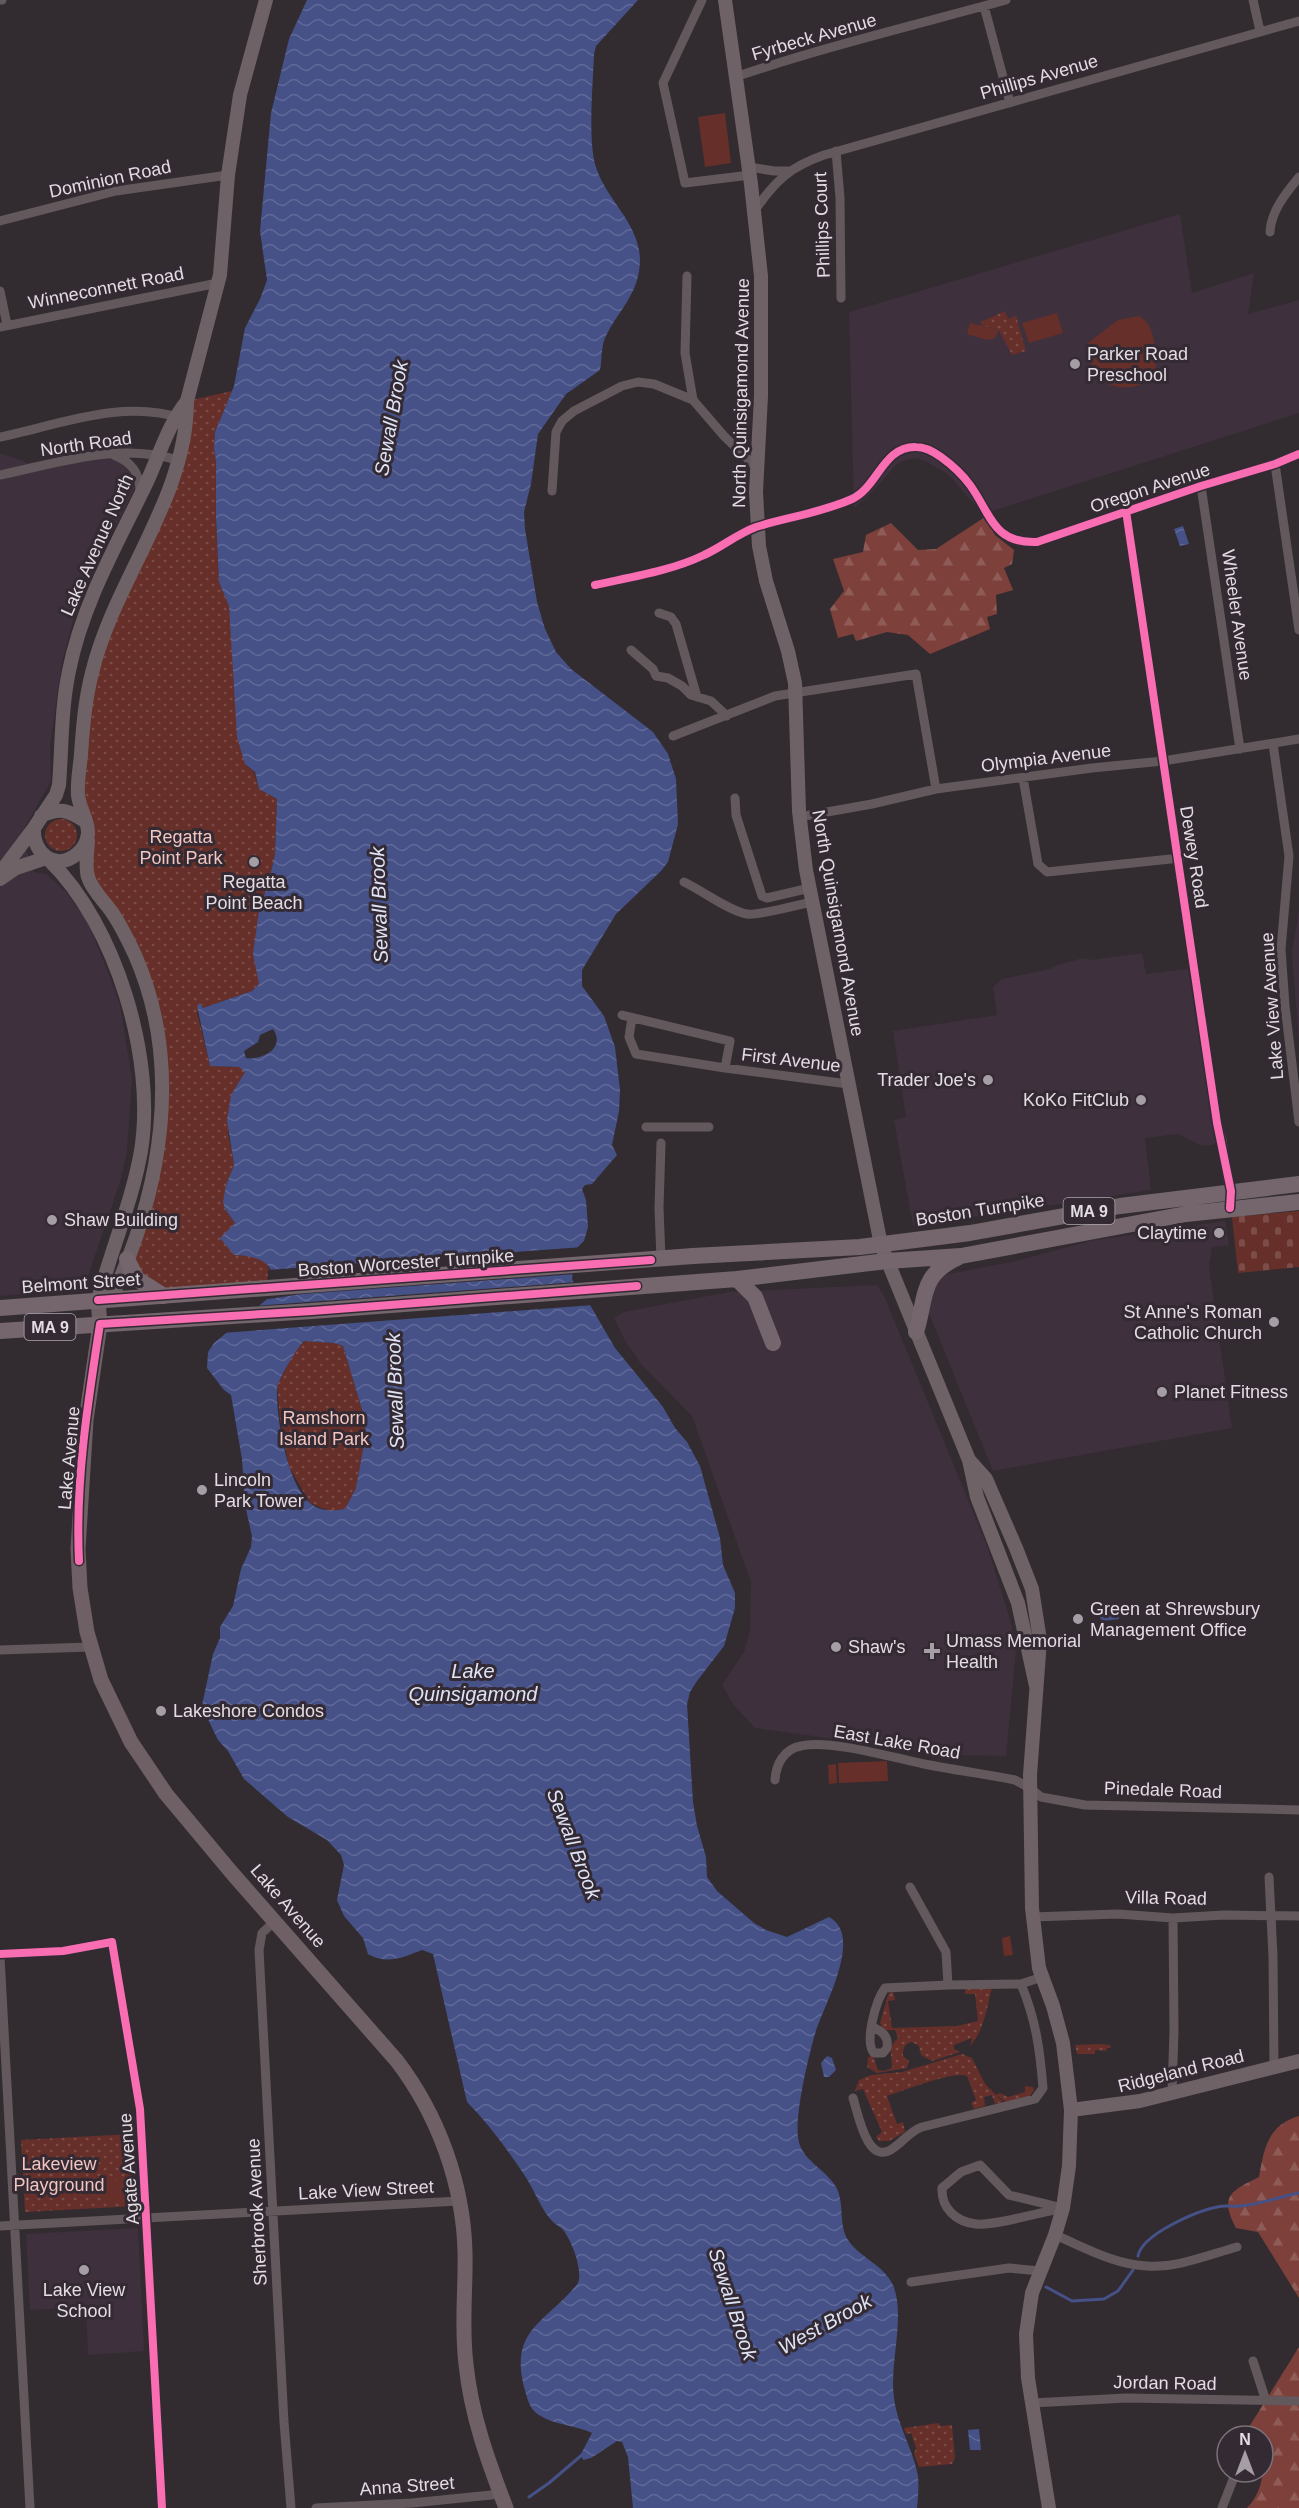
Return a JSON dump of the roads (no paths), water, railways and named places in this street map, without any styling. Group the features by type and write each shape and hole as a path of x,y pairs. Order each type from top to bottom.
{"highway":[{"name":"Boston Turnpike","path":"881,1245 970,1233 1120,1206 1299,1184"},
{"name":"MA 9","path":"0,1331 737,1279 887,1261 961,1256 1046,1239 1230,1208 1299,1202"},
{"name":"Boston Worcester Turnpike","path":"164,1296 656,1259 881,1245"},
{"path":"916,1332 927,1284 947,1264 961,1256"},
{"path":"127,1258 137,1279 164,1296"},
{"path":"737,1279 755,1297 773,1343"},
{"name":"Belmont Street","path":"0,1308 164,1296"}],"main road":[{"name":"Lake Avenue North","path":"0,873 56,795 59,785 63,709 72,655 85,614 159,454 181,418 187,401 218,283 228,175 240,95 266,0"},
{"name":"North Quinsigamond Avenue","path":"725,0 755,210 762,294 757,468 758,527 763,568 788,651 796,693 799,817 811,895 881,1245 969,1460 977,1497 1018,1604 1036,1686 1030,1788 1032,1917 1035,1949 1061,2033 1071,2110 1069,2166 1063,2208 1029,2304 1026,2325 1026,2365 1049,2508"},
{"name":"Lake Avenue North","path":"85,821 78,787 84,711 92,671 111,613 167,495 177,460 181,418"},
{"path":"63,709 84,711"},
{"path":"100,1324 105,1300 138,1163 145,1098 133,1022 121,979 78,892 36,846 37,822 53,810 64,809 85,821 88,836 86,869 89,880 116,918 139,964 154,1011 162,1062 163,1105 157,1158 148,1197 127,1258 105,1300"},
{"path":"0,879 16,868 48,859 59,861 75,856 88,836"},
{"name":"Lake Avenue","path":"100,1324 86,1420 78,1527 80,1588 90,1647 115,1712 148,1769 180,1812 380,2041 412,2081 438,2130 459,2201 465,2244 462,2307 468,2380 482,2442 504,2501"},
{"name":"Ridgeland Road","path":"1071,2110 1124,2105 1299,2061"}],"street":[{"name":"Phillips Avenue","path":"702,0 663,83 685,183 749,171 789,171"},
{"name":"Fyrbeck Avenue","path":"735,77 801,55 1006,0"},
{"path":"1253,0 1260,31"},
{"path":"984,6 1010,103"},
{"name":"Phillips Avenue","path":"755,210 775,182 807,161 1299,21"},
{"name":"Phillips Court","path":"836,152 840,198 841,298"},
{"name":"Dominion Road","path":"0,221 116,191 228,175"},
{"path":"1270,232 1278,206 1299,177"},
{"path":"687,276 685,353 693,400"},
{"name":"Winneconnett Road","path":"3,326 218,283"},
{"path":"0,291 3,326"},
{"path":"552,491 556,432 562,421 574,411 622,386 638,382 654,384 693,400 724,436 757,468"},
{"path":"0,437 114,411 135,410 181,418"},
{"name":"Oregon Avenue","path":"758,527 819,511 856,497 867,488 892,456 904,448 914,447 934,453 960,472 972,487 990,520 1010,539 1022,542 1037,542 1201,486 1275,464 1299,454"},
{"name":"North Road","path":"0,475 112,454 135,452 159,454 177,460"},
{"path":"112,454 124,459 136,470 140,485 139,498"},
{"path":"1275,464 1299,630"},
{"name":"Wheeler Avenue","path":"1201,486 1240,749"},
{"name":"Dewey Road","path":"1126,511 1163,761 1180,858 1217,1123 1231,1191 1230,1208"},
{"path":"595,585 669,568 703,556 742,532 758,527"},
{"path":"659,613 671,617 676,624 697,697"},
{"path":"631,650 653,669 656,676 682,686 697,697 711,701 727,716"},
{"path":"673,736 727,716 764,699 916,674 936,789"},
{"name":"Olympia Avenue","path":"799,817 872,804 936,789 1163,761 1299,740"},
{"name":"Lake View Avenue","path":"1273,744 1289,856 1281,949 1285,1006 1299,1122"},
{"path":"1023,778 1036,859 1042,869 1055,872 1180,858"},
{"path":"735,798 736,815 762,896 767,898 792,892 811,895"},
{"path":"684,882 728,907 749,915 795,905 811,895"},
{"path":"792,892 795,905"},
{"name":"First Avenue","path":"725,1068 730,1041 627,1016 629,1037 636,1054 725,1068 848,1084"},
{"path":"646,1127 709,1127"},
{"path":"656,1259 661,1143"},
{"path":"0,1650 90,1647"},
{"name":"East Lake Road","path":"775,1780 777,1766 784,1755 794,1748 809,1745 874,1753 926,1765 1015,1780 1030,1788"},
{"name":"Pinedale Road","path":"1030,1788 1041,1797 1085,1805 1299,1810"},
{"path":"1269,1877 1274,2067"},
{"path":"910,1887 946,1952 948,1985"},
{"name":"Villa Road","path":"1032,1917 1118,1914 1173,1918 1224,1915 1299,1916"},
{"path":"1172,2093 1173,1918"},
{"name":"Sherbrook Avenue","path":"275,1921 262,1933 260,1950 284,2422 291,2508"},
{"name":"Agate Avenue","path":"0,1955 63,1951 112,1942 140,2109 162,2508"},
{"path":"0,1955 30,2508"},
{"path":"872,2027 885,1988 1021,1984 1042,1977"},
{"path":"853,2098 866,2140 873,2148 883,2152 892,2150 911,2133 922,2127 1035,2099 1043,2088 1040,2056 1033,2014 1021,1984"},
{"path":"980,2165 1009,2195 1063,2208 976,2224 954,2216 942,2200 942,2188 961,2172 980,2165"},
{"name":"Lake View Street","path":"147,2219 459,2201"},
{"path":"0,2226 147,2219"},
{"path":"1055,2235 1118,2260 1145,2266 1175,2264 1237,2247"},
{"path":"911,2282 1009,2268 1040,2271"},
{"path":"1253,2361 1266,2401"},
{"name":"Jordan Road","path":"1032,2403 1117,2398 1299,2402"},
{"path":"1222,2508 1231,2484"},
{"name":"Anna Street","path":"315,2508 504,2501"}],"water":[{"name":"Lake Quinsigamond","path":"307,0 638,0 596,46 591,125 595,164 599,176 634,233 640,259 639,271 632,292 605,338 600,370 566,394 538,434 531,484 524,512 537,602 545,629 556,652 571,669 653,732 668,754 676,779 678,824 668,862 616,914 582,970 582,986 604,1016 615,1047 620,1090 619,1111 612,1145 617,1155 592,1184 585,1185 582,1189 586,1200 588,1227 584,1241 576,1249 572,1279 615,1348 663,1407 700,1466 720,1538 723,1565 735,1593 735,1608 724,1646 697,1681 690,1692 687,1704 693,1802 706,1857 707,1877 717,1891 754,1923 766,1930 787,1937 829,1917 839,1926 843,1940 838,1973 815,2034 806,2071 798,2115 798,2137 803,2152 832,2181 839,2193 843,2227 848,2240 884,2272 893,2285 897,2297 898,2325 894,2398 898,2418 918,2476 917,2508 633,2508 628,2457 622,2442 617,2441 591,2458 583,2460 581,2454 592,2433 551,2421 533,2410 524,2387 521,2367 522,2351 534,2328 578,2283 578,2264 570,2242 564,2231 545,2212 527,2179 506,2149 467,2102 433,1954 422,1950 402,1957 382,1959 368,1954 363,1938 344,1916 337,1900 344,1865 341,1855 327,1840 288,1817 244,1779 228,1751 218,1740 203,1709 213,1654 220,1638 220,1627 233,1606 241,1569 251,1547 252,1536 245,1505 242,1459 231,1395 224,1390 207,1368 208,1352 214,1343 266,1300 273,1279 272,1272 262,1261 234,1255 220,1238 235,1223 223,1202 226,1185 234,1165 227,1120 231,1095 245,1072 239,1067 210,1066 197,1006 200,1003 203,1008 252,991 259,984 253,954 259,910 275,854 277,799 259,789 255,772 245,764 237,737 229,606 219,582 214,448 215,432 234,386 245,328 267,280 260,231 271,113 289,39","holes":["273,1029 277,1042 275,1047 265,1055 246,1058 244,1051 258,1042 260,1035","304,1341 334,1343 343,1346 363,1413 366,1433 356,1488 345,1509 322,1509 310,1503 295,1481 284,1449 278,1416 277,1389 288,1364"]},
{"path":"1183,526 1189,544 1180,546 1174,529"},
{"path":"1103,1607 1112,1607 1119,1612 1119,1619 1103,1621 1099,1617 1103,1614"},
{"path":"827,2056 832,2058 836,2070 829,2077 824,2077 821,2063"},
{"path":"979,2429 981,2450 970,2450 968,2430"}],"waterway":[{"name":"West Brook","path":"1138,2256 1142,2248 1159,2232 1197,2213 1217,2207 1247,2205 1299,2193"},
{"name":"West Brook","path":"1046,2287 1072,2301 1104,2299 1118,2291 1133,2270"},
{"path":"529,2497 583,2454"}],"place":[{"name":"Parker Road Preschool","path":"1075,364"},
{"name":"Regatta Point Beach","path":"254,862"},
{"name":"Trader Joe's","path":"988,1080"},
{"name":"KoKo FitClub","path":"1141,1100"},
{"name":"Shaw Building","path":"52,1220"},
{"name":"Claytime","path":"1219,1233"},
{"name":"St Anne's Roman Catholic Church","path":"1274,1322"},
{"name":"Planet Fitness","path":"1162,1392"},
{"name":"Lincoln Park Tower","path":"202,1490"},
{"name":"Green at Shrewsbury Management Office","path":"1078,1619"},
{"name":"Shaw's","path":"836,1647"},
{"name":"Umass Memorial Health","path":"932,1651"},
{"name":"Lakeshore Condos","path":"161,1711"},
{"name":"Lake View School","path":"84,2270"}],"water label":[{"name":"Sewall Brook","path":"391,418"},
{"name":"Sewall Brook","path":"379,905"},
{"name":"Sewall Brook","path":"395,1391"},
{"name":"Sewall Brook","path":"574,1844"},
{"name":"Sewall Brook","path":"733,2304"}],"park label":[{"name":"Regatta Point Park","path":"181,847"},
{"name":"Ramshorn Island Park","path":"324,1428"},
{"name":"Lakeview Playground","path":"59,2174"}]}
